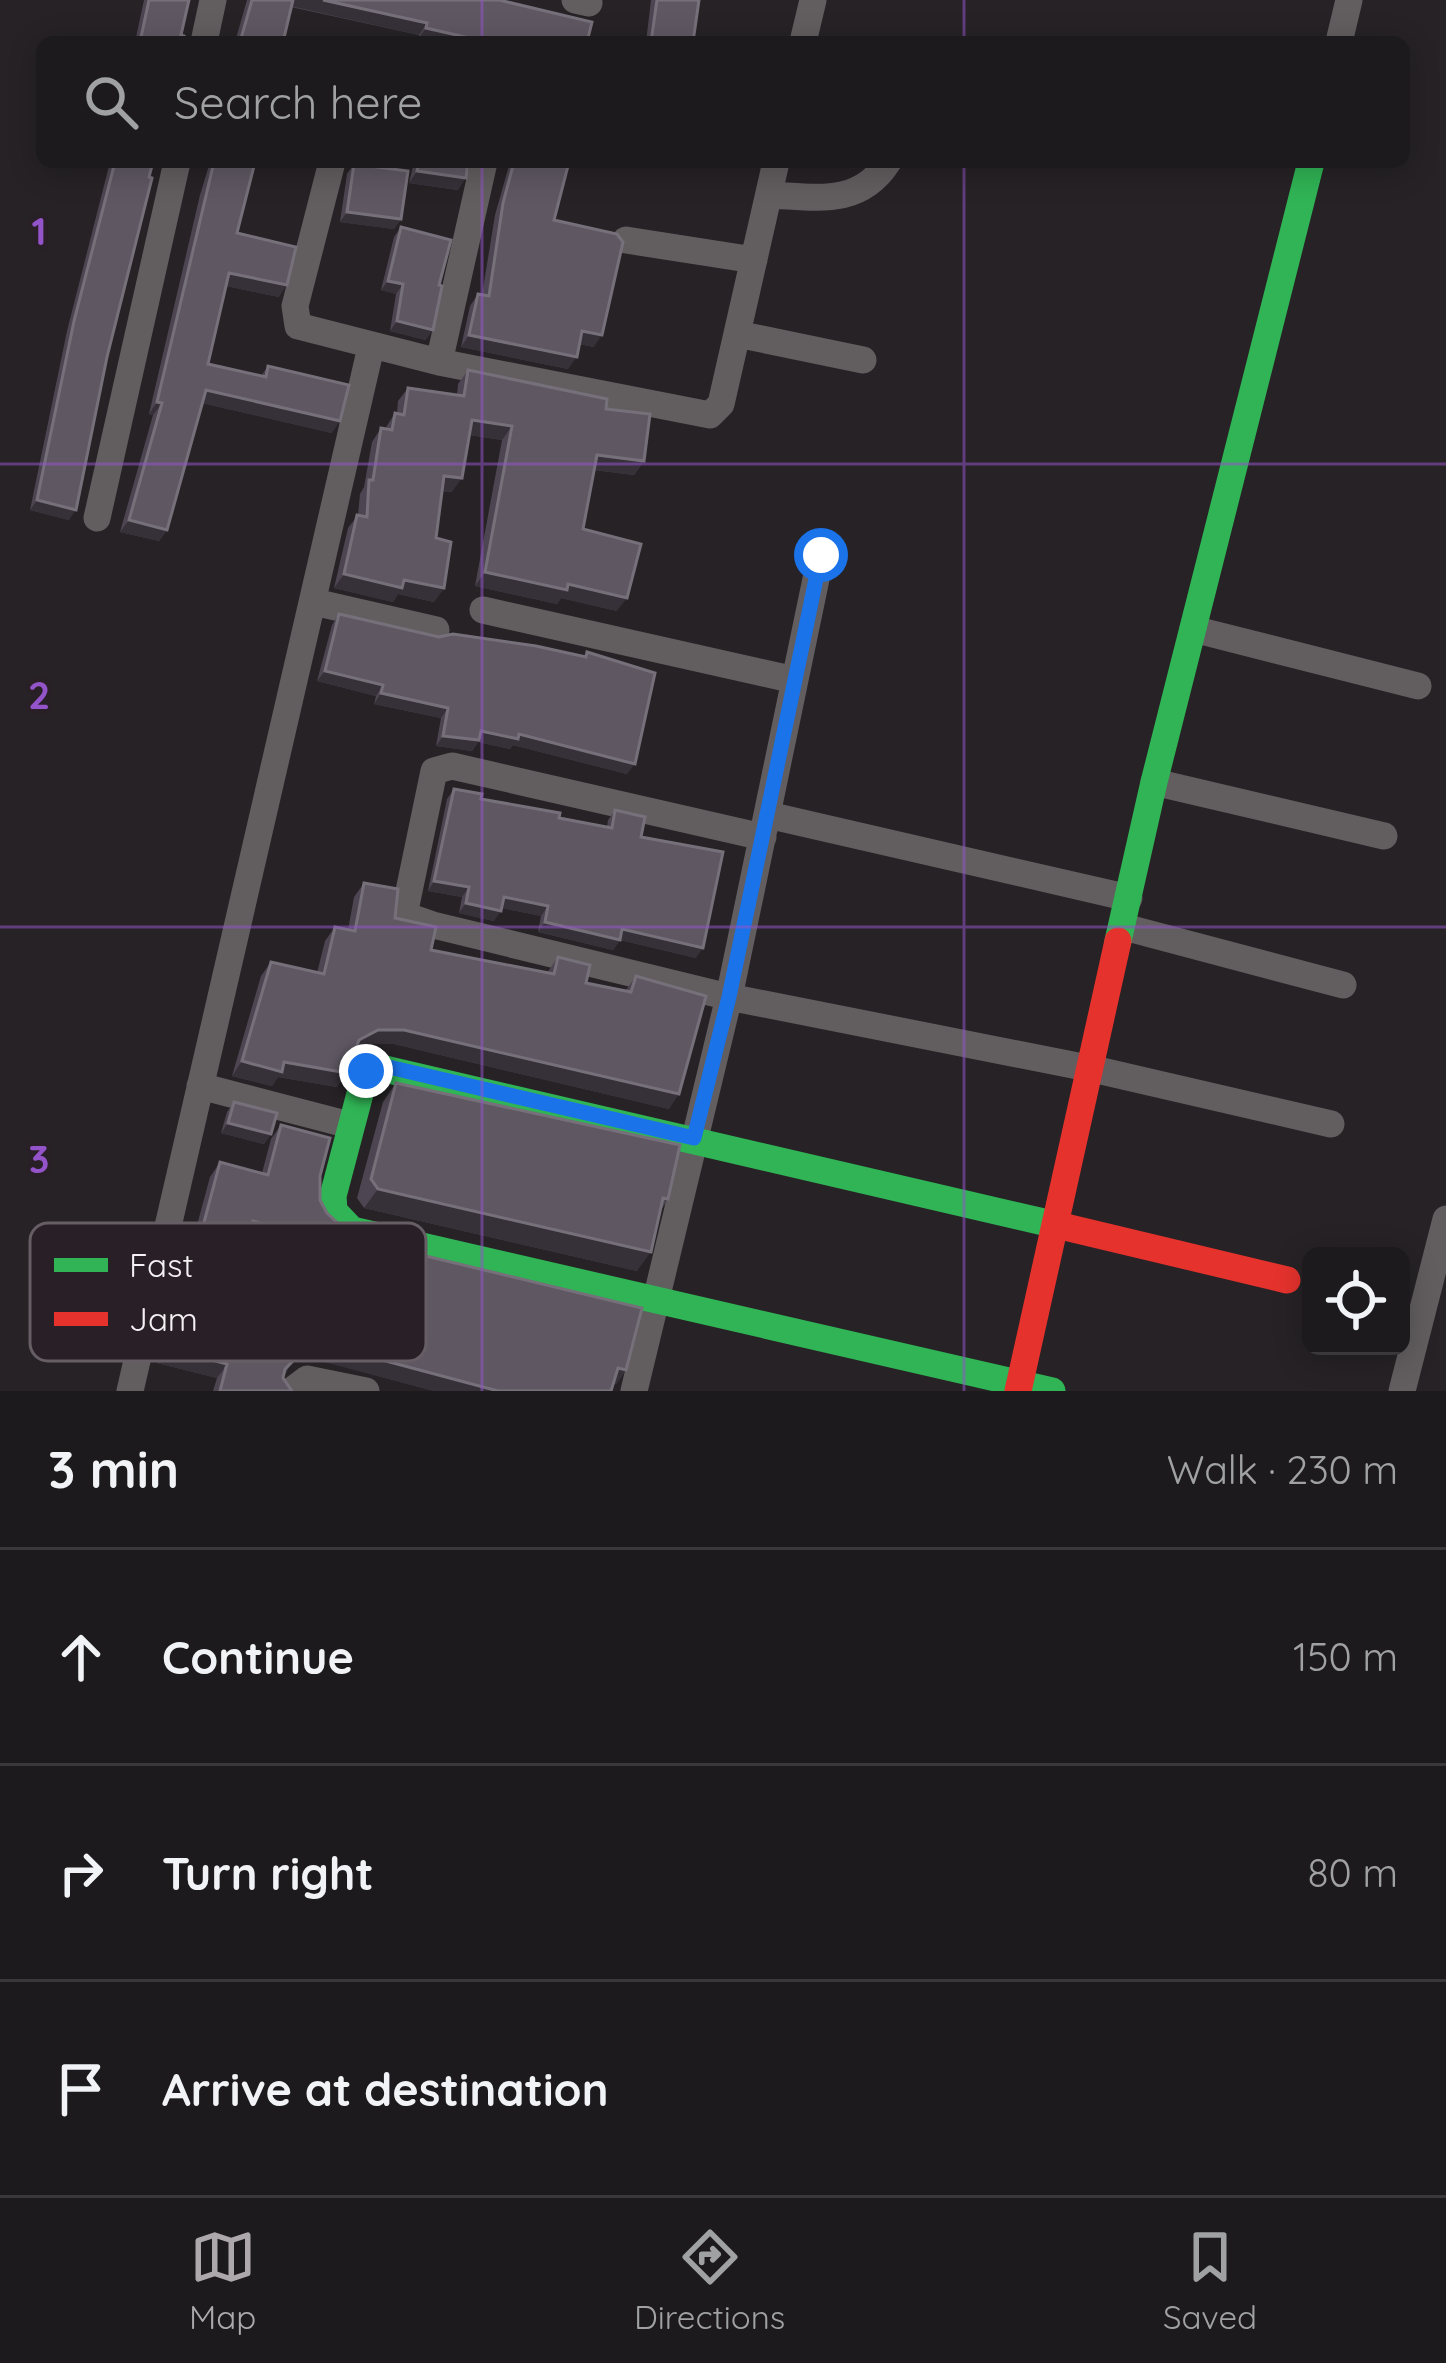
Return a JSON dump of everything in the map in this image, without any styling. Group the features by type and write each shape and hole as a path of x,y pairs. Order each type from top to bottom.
{"street":[{"path":"205,36 213,0"},
{"path":"804,36 813,0"},
{"path":"1341,36 1349,0"},
{"path":"97,518 176,168"},
{"path":"331,168 296,316 298,326 439,362 710,415 721,404 775,168"},
{"path":"439,362 483,168"},
{"path":"769,196 856,195 882,168"},
{"path":"1019,1387 1154,782 1309,168"},
{"path":"626,240 754,260"},
{"path":"736,334 863,360"},
{"path":"170,1223 371,346"},
{"path":"634,1391 729,997 821,555"},
{"path":"314,602 436,630"},
{"path":"483,610 795,680"},
{"path":"1192,629 1418,686"},
{"path":"1129,898 452,766 434,771 404,915 729,997 1093,1069 1331,1124"},
{"path":"1154,782 1384,836"},
{"path":"1124,927 1343,985"},
{"path":"346,1223 334,1210 333,1196 361,1082 366,1071 376,1066 1287,1280"},
{"path":"200,1087 338,1122"},
{"path":"1402,1391 1446,1219"},
{"path":"426,1247 1052,1391"},
{"path":"130,1391 137,1361"},
{"path":"291,1391 307,1379 366,1391"}],"building":[{"path":"149,0 189,0 184,36 141,36"},
{"path":"252,0 293,0 284,36 242,36"},
{"path":"323,0 499,0 592,22 588,36 461,36 426,28 427,23"},
{"path":"657,0 699,0 694,36 652,36"},
{"path":"113,168 151,168 76,510 37,500 74,321"},
{"path":"213,168 253,168 237,233 296,247 287,285 229,273 208,364 266,377 268,366 349,385 340,421 206,390 167,530 129,520 162,403 157,402"},
{"path":"353,168 408,171 401,219 347,212"},
{"path":"418,168 467,168 466,178"},
{"path":"512,168 567,168 554,220 617,234 623,242 602,335 582,331 577,357 469,335 478,294 489,296"},
{"path":"401,227 451,240 433,330 397,321 403,284 388,281"},
{"path":"468,370 607,399 606,409 650,414 644,461 597,455 583,529 641,544 627,598 485,572 512,426 472,420 462,478 444,476 436,538 451,542 444,588 404,580 402,588 344,574 357,515 367,517 369,480 373,480 381,428 392,430 395,413 404,415 408,388 464,396"},
{"path":"339,614 439,637 453,634 586,657 587,652 655,673 635,764 519,734 518,739 481,731 479,740 443,736 448,708 381,693 383,685 325,671"},
{"path":"454,789 612,828 615,810 645,817 641,837 723,852 703,948 622,929 620,940 545,922 548,906 504,897 501,911 466,903 469,887 434,881"},
{"path":"364,883 398,889 395,918 436,927 431,950 554,974 558,957 590,965 586,983 631,992 636,976 706,996 679,1094 404,1030 378,1030 359,1040 347,1073 284,1062 282,1072 242,1061 271,962 324,974 335,927 355,931"},
{"path":"396,1083 680,1145 651,1252 378,1189 371,1179"},
{"path":"234,1102 277,1113 271,1134 228,1123"},
{"path":"281,1125 330,1138 320,1176 320,1200 338,1223 204,1223 220,1162 268,1175"},
{"path":"426,1256 642,1308 626,1370 618,1368 611,1391 498,1391 386,1361 426,1361"},
{"path":"216,1361 293,1361 283,1378 292,1391 220,1391 227,1364"}],"traffic: fast":[{"path":"1118,941 1309,168"},
{"path":"345,1223 334,1211 333,1196 366,1071 376,1067 1061,1226"},
{"path":"426,1247 1052,1391"}],"traffic: jam":[{"path":"1018,1391 1118,941"},
{"path":"1061,1226 1287,1280"}],"route":[{"path":"366,1071 376,1066 393,1068 694,1138 729,997 821,555"}]}
